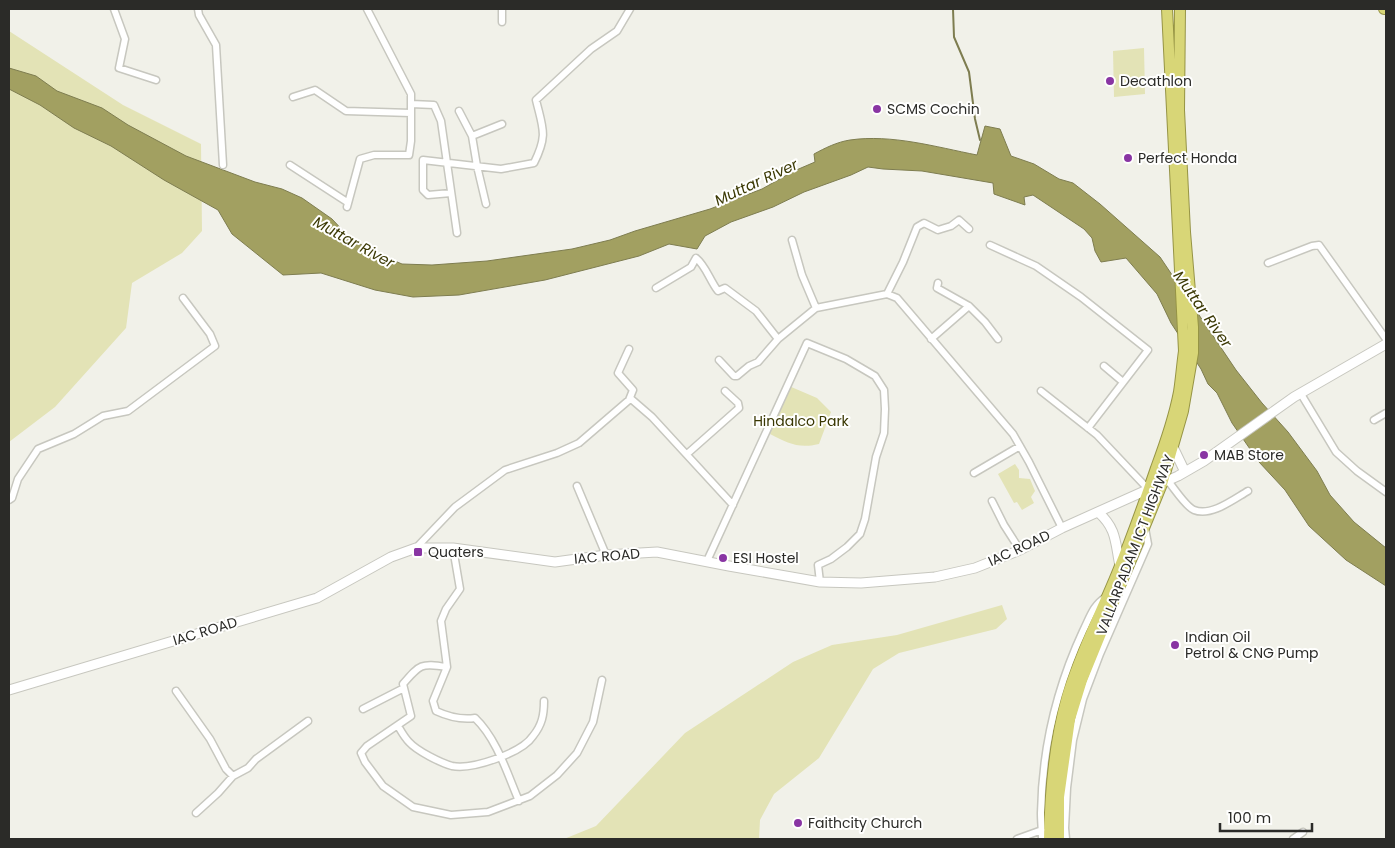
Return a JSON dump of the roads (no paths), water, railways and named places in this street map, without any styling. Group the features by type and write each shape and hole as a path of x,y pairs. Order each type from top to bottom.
{"highway":[{"path":"1161,9 1168,24"},
{"name":"VALLARPADAM ICT HIGHWAY","path":"1059,839 1059,797 1070,719 1082,680 1145,526 1165,483 1193,353 1193,327 1181,233 1167,9"},
{"name":"VALLARPADAM ICT HIGHWAY","path":"1180,9 1181,233"},
{"path":"1180,24 1186,9"},
{"name":"VALLARPADAM ICT HIGHWAY","path":"1049,839 1053,766 1061,721 1077,668 1120,566 1183,394"}],"main road":[{"name":"IAC ROAD","path":"9,690 316,598 391,557 416,548 453,548 555,562 606,555 657,552 820,582 861,583 935,577 974,568 1020,550 1062,528 1165,483 1204,461 1298,395 1386,344"},
{"path":"1173,447 1185,472"},
{"path":"1098,512 1108,520 1114,533 1120,566"}],"street":[{"path":"114,9 125,38 119,68 156,80"},
{"path":"198,9 216,45 223,165"},
{"path":"290,165 347,205 360,160 374,155 409,155 411,141 410,94 367,9"},
{"path":"502,9 502,22"},
{"path":"451,193 428,195 423,190 423,160 501,169 534,163 542,148 544,134 536,100 591,49 617,32 630,9"},
{"path":"293,97 315,90 346,111 411,113"},
{"path":"411,104 434,105 441,120 449,163 457,233"},
{"path":"459,111 472,136 486,204"},
{"path":"472,136 502,124"},
{"path":"887,294 917,227 924,223 938,230 951,226 959,220 969,229"},
{"path":"792,240 802,275 816,308"},
{"path":"990,245 1036,266 1081,297 1148,350 1088,428"},
{"path":"1268,263 1319,245 1386,339"},
{"path":"656,288 691,267 696,258 702,263 713,286 718,291 725,288 756,311 778,339"},
{"path":"938,283 937,288 969,306 981,317 998,339"},
{"path":"719,360 734,376 737,376 749,366 758,362 778,339 816,308 887,294 897,298 1013,434 1062,528"},
{"path":"9,500 12,498 18,479 38,449 74,434 103,416 128,411 215,346 210,334 183,298"},
{"path":"931,339 969,306"},
{"path":"707,561 807,343 846,359 875,376 884,390 884,433 876,457 865,519 860,534 847,547 831,559 818,565 820,582"},
{"path":"416,548 455,507 505,470 557,453 579,443 630,398 633,390 618,373 629,349"},
{"path":"1104,366 1123,382"},
{"path":"687,454 738,408 738,403 725,391"},
{"path":"1041,392 1097,434 1149,490"},
{"path":"1298,395 1336,452 1386,492"},
{"path":"630,398 652,417 733,505"},
{"path":"1374,420 1386,413"},
{"path":"974,473 1020,446"},
{"path":"1165,483 1189,507 1195,510 1212,510 1248,491"},
{"path":"578,486 606,555"},
{"path":"992,501 1020,550"},
{"path":"1066,839 1068,779 1073,740 1083,699 1100,654 1148,544 1145,526"},
{"path":"453,548 460,588 446,609 441,621 447,667 433,701 436,711 465,719 475,718 484,726 500,756 519,801"},
{"path":"1042,839 1042,804 1046,759 1056,708 1078,643 1097,603 1107,597"},
{"path":"447,667 430,664 418,667 403,684 411,716 367,746 361,753 365,762 383,786 413,807 451,815 488,812 519,801 530,796 557,775 577,753 593,722 602,680"},
{"path":"363,709 404,688"},
{"path":"176,691 210,739 226,769 233,776"},
{"path":"398,726 409,743 424,753 452,766 472,766 517,749 532,738 544,718 544,701"},
{"path":"196,813 218,794 233,776 248,768 256,759 308,721"},
{"path":"1017,839 1042,830"},
{"path":"1293,839 1303,832"}],"water":[{"name":"Muttar River","path":"9,68 36,76 57,91 102,108 128,125 186,156 255,182 282,189 302,198 332,219 349,237 373,252 402,264 432,265 487,261 572,249 610,240 710,209 762,189 794,171 815,162 814,154 840,142 866,139 898,140 977,155 985,126 1000,129 1011,156 1034,164 1059,179 1073,183 1160,257 1236,370 1288,432 1317,471 1330,495 1354,522 1386,548 1386,586 1346,560 1309,526 1285,490 1259,462 1232,423 1217,393 1208,384 1201,369 1171,323 1157,294 1126,258 1101,262 1095,251 1092,238 1084,229 1033,195 1024,197 1025,205 994,194 993,183 922,171 868,167 804,192 773,207 731,222 705,236 697,249 669,244 639,256 545,280 459,295 413,297 375,290 321,273 283,275 232,234 218,210 164,180 111,146 74,128 40,105 9,89"}],"waterway":[{"path":"953,9 954,37 969,72 975,119 980,140"}],"place":[{"name":"Decathlon","path":"1110,81"},
{"name":"SCMS Cochin","path":"877,109"},
{"name":"Perfect Honda","path":"1128,158"},
{"name":"MAB Store","path":"1204,455"},
{"name":"Quaters","path":"418,552"},
{"name":"ESI Hostel","path":"723,558"},
{"name":"Indian Oil Petrol & CNG Pump","path":"1175,645"},
{"name":"Faithcity Church","path":"798,823"}],"park label":[{"name":"Hindalco Park","path":"801,421"}]}
